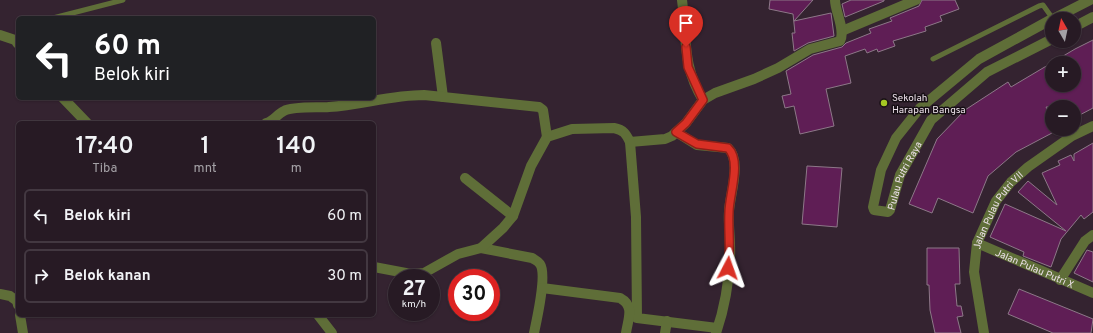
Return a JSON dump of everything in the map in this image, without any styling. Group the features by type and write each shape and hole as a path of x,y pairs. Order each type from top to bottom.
{"street":[{"path":"682,0 688,67 703,100"},
{"path":"630,142 665,139 686,123 703,100 715,93 754,79 778,68 810,49 840,41 842,31 835,8 835,0"},
{"path":"842,31 916,0"},
{"name":"Pulau Putri Raya","path":"1066,12 1090,0"},
{"path":"1081,23 1093,17"},
{"name":"Pulau Putri Raya","path":"1045,23 978,59 920,108 896,138 881,170 873,207 876,211 888,212 890,210 900,175 931,120 987,72 1045,42"},
{"path":"0,35 16,41"},
{"path":"436,43 442,97"},
{"path":"376,99 407,95 442,97 539,107 543,110 547,137 530,166 513,216 503,228 481,248"},
{"path":"65,100 85,121"},
{"path":"270,121 284,111 350,105 372,100"},
{"path":"920,108 931,120"},
{"name":"Jalan Pulau Putri VII","path":"984,333 974,272 977,243 996,201 1011,182 1028,167 1072,136 1093,126"},
{"path":"547,137 572,130 614,128 621,129 630,142 636,217 633,317 626,333"},
{"path":"633,317 667,321 716,330 730,257 729,213 734,176 733,154 728,148 697,144 676,132"},
{"path":"465,178 513,216"},
{"path":"1060,280 1085,241 1093,235"},
{"name":"Jalan Pulau Putri X","path":"977,243 1093,293"},
{"path":"376,267 411,274 424,273 458,254 481,248 532,258 539,262 542,268 542,288 534,333"},
{"path":"542,288 620,298 628,305 633,317"},
{"path":"0,294 10,296 16,300"},
{"path":"20,317 23,333"},
{"path":"320,317 332,333"},
{"path":"665,333 667,321"}],"lane":[{"path":"61,16 123,0"},
{"path":"933,59 1043,4 1048,12"}],"building":[{"path":"770,0 813,0 794,21 831,13 834,36 808,43 794,51 792,33 795,33 793,14 769,9"},
{"path":"851,0 884,1 845,17 842,4"},
{"path":"922,0 955,0 959,9 940,16 942,21 925,27 926,31 893,41 895,46 878,52 877,49 867,53 865,49 845,56 851,83 826,89 834,126 800,134 794,106 785,108 782,96 791,94 786,71 813,55 842,47 846,43 871,33 869,29 892,21 890,18 919,6"},
{"path":"1093,40 1093,108 1081,114 1081,100 1045,100 1045,136 1046,136 1016,152 988,176 973,213 938,198 932,213 909,204 937,139 965,110 1008,82 1011,87 1045,67 1045,92 1081,92 1081,56 1063,56 1077,48 1081,48 1081,46"},
{"path":"1093,143 1093,212 1084,219 1081,215 1061,239 1051,267 1023,256 1024,252 990,237 1005,204 1066,231 1018,192 1028,181 1057,205 1042,173 1060,165 1058,161 1071,155 1074,161 1074,154"},
{"path":"807,166 842,168 837,227 802,224"},
{"path":"927,248 959,248 960,284 955,284 957,306 961,306 963,316 957,317 961,333 935,333 930,310 929,285 927,285"},
{"path":"1087,250 1093,252 1093,282 1074,273"},
{"path":"1019,289 1093,319 1091,333 1053,333 1008,314"}],"place":[{"name":"Sekolah Harapan Bangsa","path":"884,103"}],"route":[{"path":"686,47 688,67 697,90 703,100 686,123 676,132 697,144 710,147 728,148 733,154 734,176 729,202 730,257 728,268"}]}
